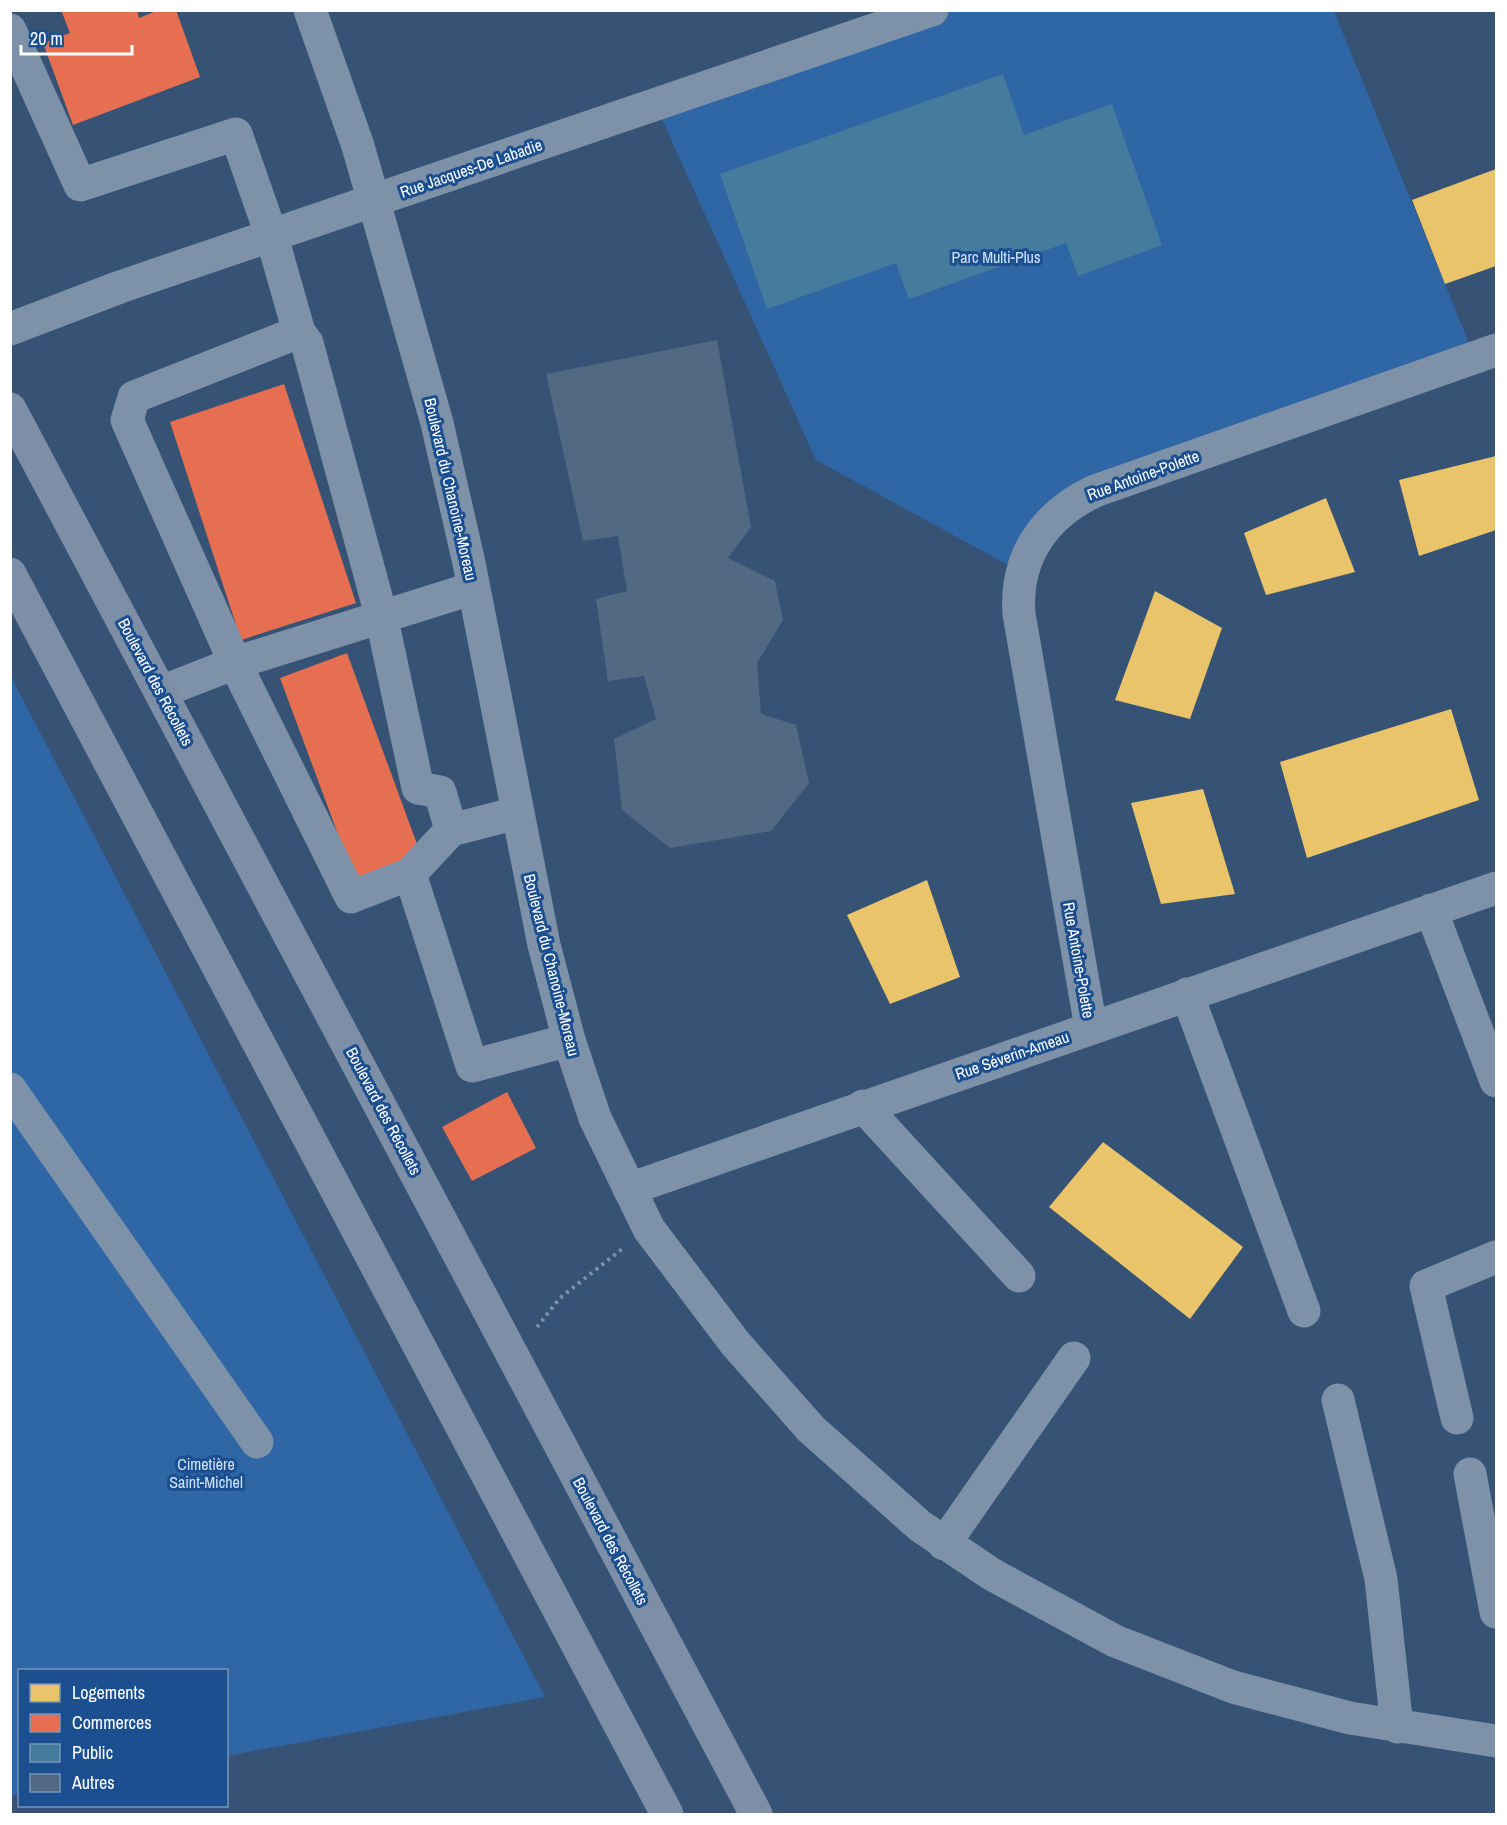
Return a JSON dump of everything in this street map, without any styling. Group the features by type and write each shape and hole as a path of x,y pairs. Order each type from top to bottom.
{"main road":[{"name":"Boulevard des Récollets","path":"10,409 756,1815"},
{"path":"10,574 667,1815"}],"street":[{"name":"Boulevard du Chanoine-Moreau","path":"310,10 348,118 437,423 474,588 516,813 544,945 568,1040 595,1118 649,1229 735,1343 811,1429 884,1497 944,1544 1028,1596 1115,1641 1233,1687 1350,1718 1497,1741"},
{"name":"Rue Jacques-De Labadie","path":"10,328 120,287 932,10"},
{"path":"10,30 81,185 236,134 272,237 299,332 307,343 381,615 418,788 440,792 451,830"},
{"path":"299,332 134,397 127,420 234,663 351,897 410,874 451,830 516,813"},
{"name":"Rue Antoine-Polette","path":"1091,1028 1019,614 1017,595 1021,575 1027,554 1036,538 1061,511 1095,491 1497,350"},
{"path":"161,693 234,663 381,615 474,588"},
{"path":"410,874 472,1066 568,1040"},
{"name":"Rue Séverin-Ameau","path":"629,1189 1497,888"},
{"path":"1431,910 1497,1081"},
{"path":"1187,994 1304,1311"},
{"path":"10,1089 257,1442"},
{"path":"863,1106 1019,1276"},
{"path":"1457,1418 1426,1286 1497,1257"},
{"path":"944,1544 1074,1358"},
{"path":"1338,1400 1380,1579 1397,1727"},
{"path":"1470,1474 1497,1612"}],"path":[{"path":"512,1354 560,1298 649,1229"}],"green space":[{"name":"Parc Multi-Plus","path":"938,11 1334,11 1473,353 1093,483 1017,570 816,460 655,104"},
{"name":"Cimetière Saint-Michel","path":"10,675 545,1697 228,1756 228,1669 18,1669 18,1794 11,1796"}],"building: Logements":[{"path":"1496,169 1496,266 1445,284 1412,200"},
{"path":"1496,456 1496,530 1419,556 1399,480"},
{"path":"1326,498 1355,572 1266,595 1244,533"},
{"path":"1155,591 1222,628 1190,719 1115,700"},
{"path":"1451,709 1479,800 1307,858 1280,762"},
{"path":"1203,789 1235,894 1161,904 1131,803"},
{"path":"927,880 960,977 890,1004 847,915"},
{"path":"1103,1142 1243,1247 1190,1319 1049,1207"}],"building: Commerces":[{"path":"61,10 137,10 139,18 159,10 176,10 200,77 73,125 43,43 70,33"},
{"path":"284,384 356,603 241,640 170,422"},
{"path":"347,653 421,855 355,880 280,678"},
{"path":"507,1092 536,1148 472,1181 442,1127"}],"building: Public":[{"path":"1003,74 1024,135 1112,104 1162,245 1078,276 1066,243 909,299 896,263 767,309 720,174"}],"building: Autres":[{"path":"717,340 751,527 728,558 775,581 783,620 757,663 761,714 796,725 809,783 771,831 670,848 622,810 614,739 656,719 644,676 608,681 596,599 627,591 618,536 583,541 546,374"}]}
